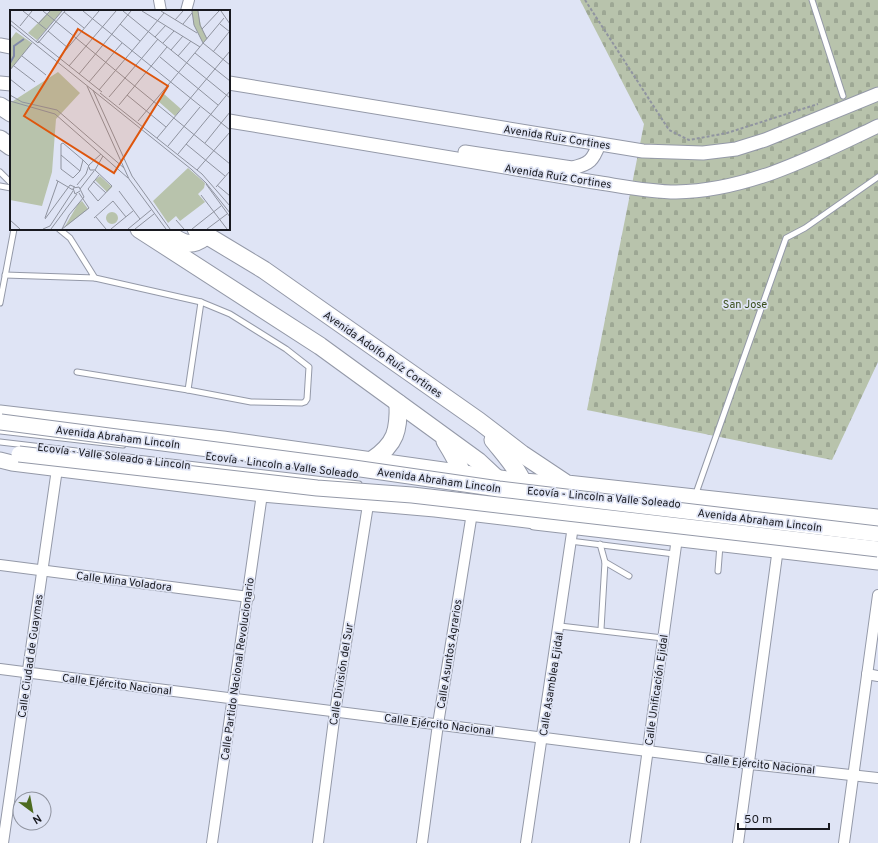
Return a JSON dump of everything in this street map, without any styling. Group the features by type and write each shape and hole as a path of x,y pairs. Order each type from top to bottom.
{"main road":[{"path":"0,106 10,112"},
{"path":"0,139 10,146"},
{"path":"141,230 320,346 441,434 496,476 525,502"},
{"path":"163,230 189,245 194,244 203,231"},
{"name":"Avenida Adolfo Ruíz Cortines","path":"203,231 264,270 479,421 522,454 567,484"},
{"path":"372,460 385,450 395,437 398,427 398,403"},
{"path":"479,421 507,457 525,502"},
{"name":"Avenida Abraham Lincoln","path":"0,422 223,439 404,465 468,492 525,502 571,533 677,538 778,548 878,561"},
{"name":"Avenida Abraham Lincoln","path":"0,422 348,467 499,489 878,535"},
{"path":"441,434 468,492"},
{"path":"0,452 317,488 412,495 878,549"},
{"name":"Avenida Abraham Lincoln","path":"0,460 12,463 262,494 368,505 401,506 468,492 496,476"},
{"path":"401,506 413,498 415,486 404,465"},
{"name":"Avenida Abraham Lincoln","path":"525,502 567,484 693,501 878,518"}],"street":[{"path":"159,0 161,10"},
{"path":"186,10 189,0"},
{"path":"0,45 10,47"},
{"path":"0,83 10,84"},
{"name":"Avenida Ruiz Cortines","path":"230,83 599,144 671,153 703,153 736,149 765,140 878,94"},
{"name":"Avenida Ruíz Cortines","path":"230,121 643,190 676,192 736,185 773,172 878,126"},
{"path":"416,152 444,148 572,168 583,166 594,158 599,144"},
{"name":"Calle Ciudad de Guaymas","path":"3,843 56,468"},
{"name":"Calle Asuntos Agrarios","path":"422,843 468,492"},
{"name":"Calle Partido Nacional Revolucionario","path":"212,843 232,698 249,597 262,494"},
{"name":"Calle División del Sur","path":"318,843 335,712 368,505"},
{"name":"Calle Asamblea Ejidal","path":"526,843 560,626 571,533"},
{"name":"Calle Unificación Ejidal","path":"635,843 677,538"},
{"path":"738,843 750,764 778,548"},
{"name":"Calle Mina Voladora","path":"0,565 249,597"},
{"path":"844,843 878,595"},
{"name":"Calle Ejército Nacional","path":"0,669 750,764 854,774 878,778"},
{"path":"867,674 878,676"}],"lane":[{"path":"812,0 843,96"},
{"path":"0,172 10,182"},
{"path":"693,501 786,238 805,228 878,177"},
{"path":"0,186 10,188"},
{"path":"0,303 14,230"},
{"path":"60,230 70,238 77,247 95,278"},
{"path":"5,275 95,278 201,302 230,314 286,349 310,369 307,399 302,403 251,402 77,372"},
{"path":"188,390 201,302"},
{"path":"0,422 133,447"},
{"name":"Ecovía - Valle Soleado a Lincoln","path":"0,442 362,484"},
{"name":"Ecovía - Lincoln a Valle Soleado","path":"234,459 415,486 468,492 525,502 652,501"},
{"path":"377,486 415,486 468,492"},
{"name":"Ecovía - Lincoln a Valle Soleado","path":"693,501 779,511"},
{"path":"567,506 614,510"},
{"path":"637,512 777,524"},
{"path":"848,521 856,522"},
{"path":"847,532 878,535"},
{"path":"571,533 600,544 674,554"},
{"path":"718,571 720,542"},
{"path":"600,544 605,562 601,629"},
{"path":"605,562 629,576"},
{"path":"560,626 601,629 663,638"}],"path":[{"path":"585,0 669,130 688,140 727,133 821,103"}],"green space":[{"name":"San Jose","path":"580,0 878,0 878,362 832,460 587,410 644,124"}]}
